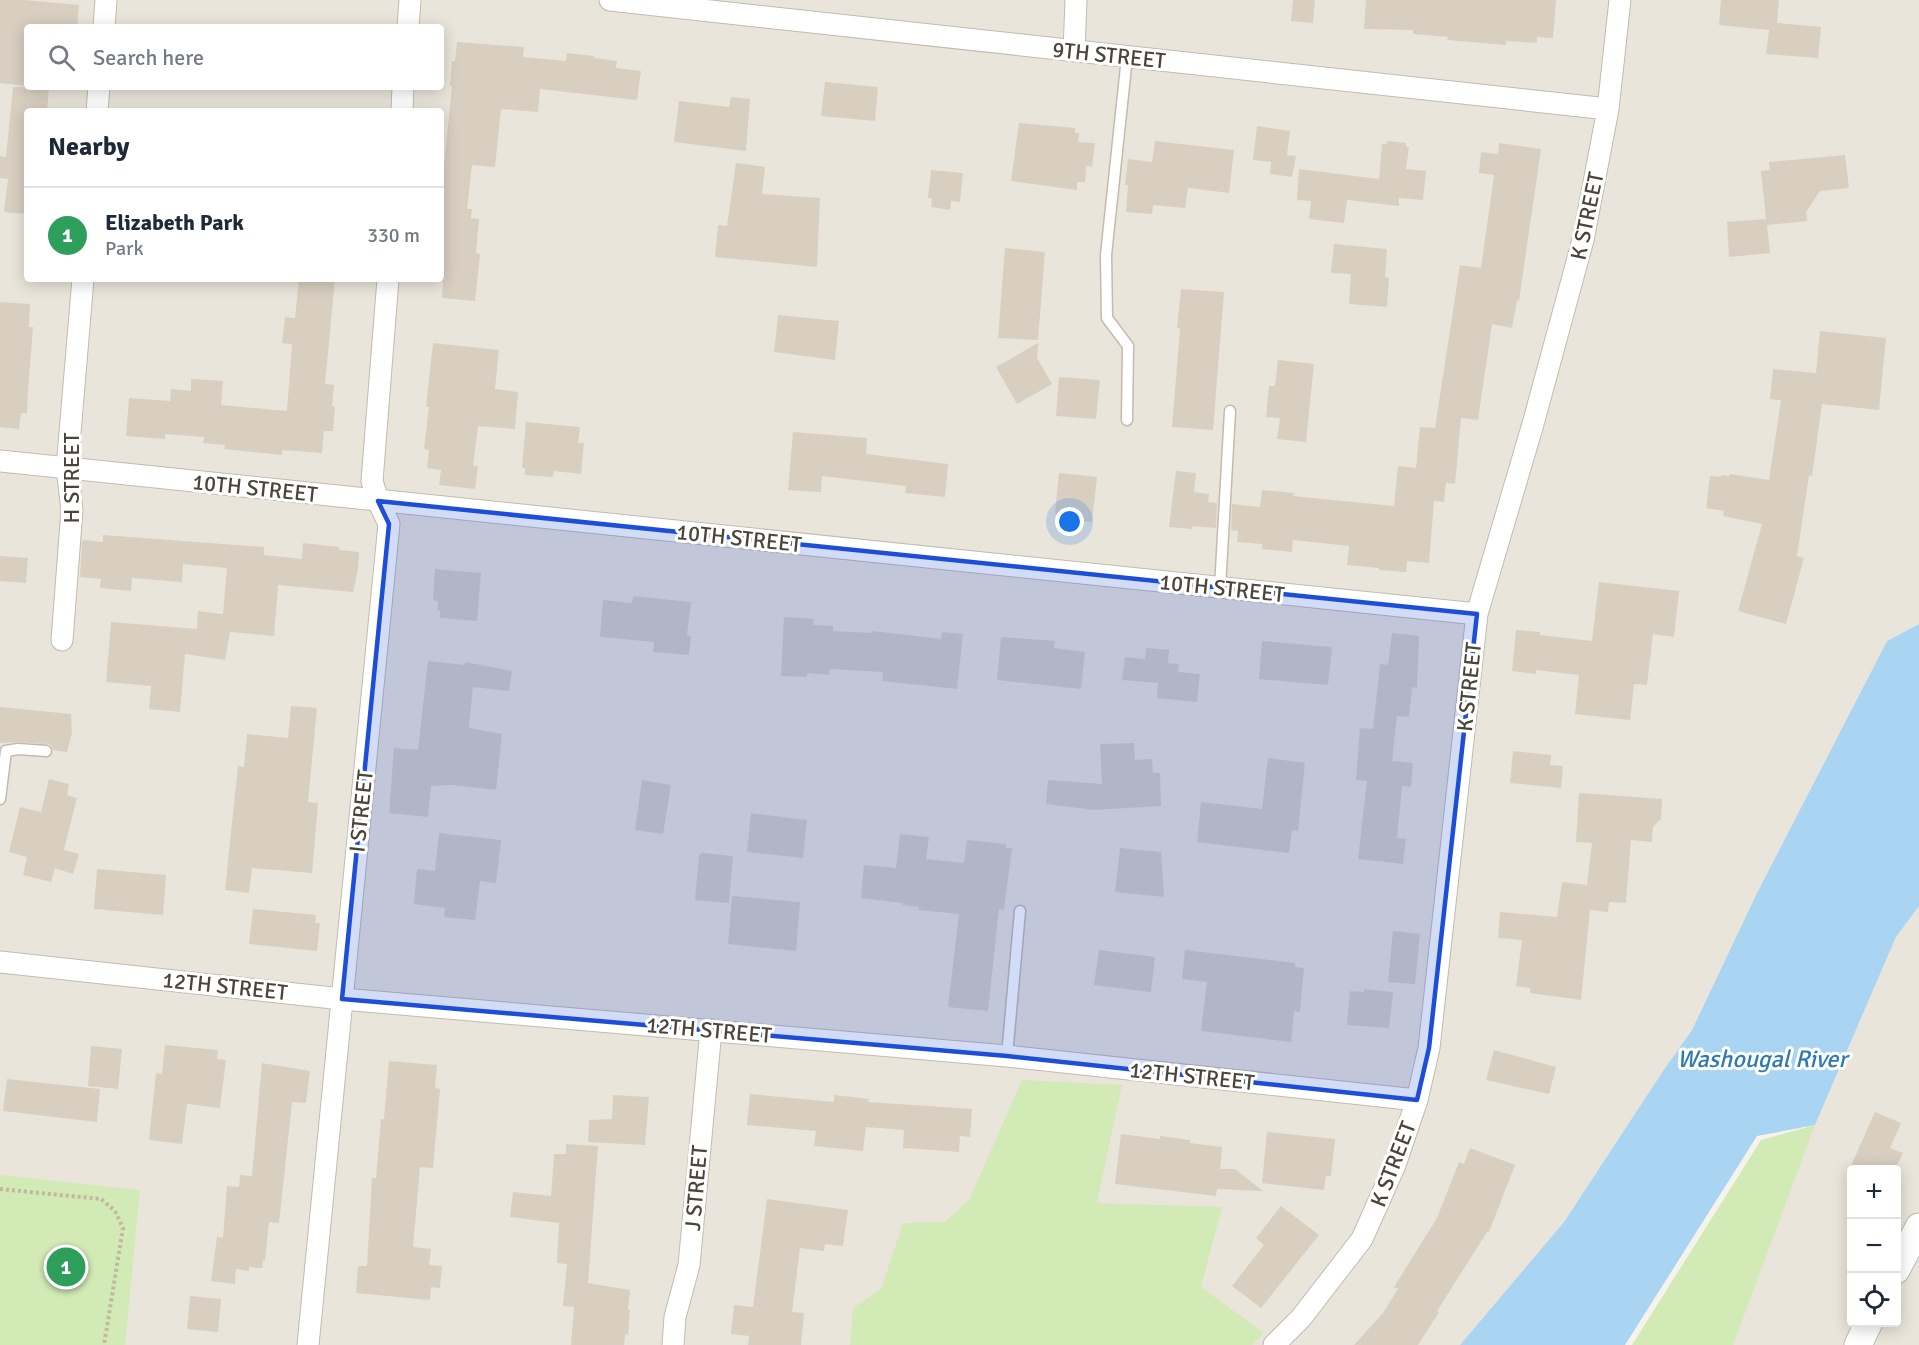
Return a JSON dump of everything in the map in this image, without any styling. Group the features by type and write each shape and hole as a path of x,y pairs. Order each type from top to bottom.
{"street":[{"path":"104,24 106,0"},
{"path":"408,24 410,0"},
{"name":"9TH STREET","path":"610,0 1608,109"},
{"path":"1074,51 1076,0"},
{"name":"K STREET","path":"1274,1345 1301,1318 1362,1239 1395,1165 1417,1100 1430,1038 1477,614 1533,424 1583,240 1608,109 1620,0"},
{"path":"97,108 99,90"},
{"path":"402,108 404,90"},
{"name":"H STREET","path":"62,640 72,510 67,468 83,282"},
{"name":"I STREET","path":"308,1345 389,524 372,481 388,282"},
{"name":"10TH STREET","path":"0,461 1477,614"},
{"name":"12TH STREET","path":"0,962 342,999 1007,1056 1417,1100"},
{"name":"J STREET","path":"673,1345 675,1317 689,1265 711,1030"},
{"path":"1901,1262 1917,1237"},
{"path":"1858,1345 1867,1327"}],"lane":[{"path":"1127,57 1106,255 1107,318 1128,346 1127,420"},
{"path":"1220,588 1230,411"},
{"path":"0,799 6,751 18,749 46,751"},
{"path":"1007,1056 1020,911"}],"path":[{"path":"0,1189 101,1199 115,1211 123,1228 104,1345"}],"highlighted area":[{"path":"378,501 1477,614 1429,1048 1417,1100 1007,1056 342,999 389,524"}],"shaded area":[{"path":"0,0 1919,0 1919,624 1887,641 1756,895 1692,1030 1564,1222 1460,1345 0,1345"},
{"path":"1919,906 1919,1345 1730,1345 1815,1125 1896,937"}],"green space":[{"path":"1022,1080 1122,1085 1097,1203 1222,1207 1201,1287 1264,1333 1252,1345 850,1345 853,1308 881,1289 903,1223 945,1222 969,1200"},
{"path":"1815,1125 1733,1345 1632,1345 1761,1140"},
{"path":"0,1175 140,1190 125,1345 0,1345"}],"water":[{"name":"Washougal River","path":"1919,624 1919,906 1896,937 1815,1125 1757,1136 1625,1345 1460,1345 1564,1222 1692,1030 1756,895 1887,641"}],"building":[{"path":"0,0 79,5 77,24 24,24 24,86 0,83"},
{"path":"1293,0 1315,0 1313,23 1291,21"},
{"path":"1366,0 1556,0 1553,38 1537,37 1537,43 1506,41 1506,45 1447,40 1448,37 1413,34 1413,30 1364,29"},
{"path":"1721,0 1779,0 1777,23 1821,27 1818,58 1766,54 1769,30 1719,25"},
{"path":"457,42 524,47 523,57 566,61 567,53 594,56 594,58 617,61 616,68 641,71 637,100 540,89 538,112 501,109 495,167 472,165 467,209 472,209 471,218 479,219 476,253 480,254 475,301 442,298 444,166 452,86 450,86 452,61 455,61"},
{"path":"825,82 878,87 875,121 821,116"},
{"path":"13,87 24,87 24,90 49,90 47,108 24,108 24,214 4,212 8,179 0,178 0,156 6,157"},
{"path":"731,97 750,99 746,151 674,142 679,101 729,107"},
{"path":"1019,123 1075,128 1075,133 1079,133 1078,142 1095,143 1092,167 1086,166 1085,182 1077,182 1077,190 1011,181"},
{"path":"1257,126 1290,131 1287,155 1296,156 1292,177 1270,174 1271,162 1253,160"},
{"path":"1155,141 1234,150 1229,193 1188,188 1185,208 1153,205 1152,214 1126,212 1128,185 1125,185 1128,159 1152,162"},
{"path":"1387,141 1406,143 1406,147 1409,147 1406,169 1426,171 1423,200 1399,198 1399,206 1347,200 1344,223 1309,219 1311,201 1297,200 1299,169 1379,179 1382,144 1387,144"},
{"path":"1499,143 1541,149 1519,301 1517,300 1512,328 1492,324 1478,420 1461,418 1455,484 1446,483 1444,502 1434,501 1429,563 1407,561 1406,572 1379,570 1379,568 1347,565 1349,546 1293,540 1292,552 1262,549 1262,544 1237,542 1238,531 1231,530 1232,504 1260,507 1262,490 1294,493 1293,496 1394,506 1398,466 1416,468 1420,427 1435,428 1460,265 1481,268 1494,175 1479,173 1481,152 1498,154"},
{"path":"1845,155 1849,188 1820,191 1806,212 1807,221 1767,225 1770,253 1729,257 1727,222 1766,219 1761,171 1770,170 1769,162"},
{"path":"736,163 765,167 762,194 820,198 817,267 715,257 718,225 727,226"},
{"path":"931,170 963,173 960,202 951,201 950,210 931,207 932,199 928,198"},
{"path":"1334,244 1387,249 1385,277 1389,278 1387,307 1349,304 1351,274 1331,273"},
{"path":"1005,248 1045,252 1038,340 998,338"},
{"path":"299,282 335,282 325,384 334,385 332,406 335,407 333,431 324,431 322,453 282,450 282,455 224,449 225,445 203,443 204,437 165,434 165,439 126,436 129,398 170,401 171,389 191,391 191,379 223,381 221,405 287,411 292,344 282,343 285,317 295,318"},
{"path":"1181,289 1224,292 1213,430 1172,427"},
{"path":"0,302 30,304 29,327 33,327 27,413 21,413 19,429 0,427"},
{"path":"778,315 839,321 835,360 774,352"},
{"path":"1820,331 1886,338 1879,410 1822,404 1812,476 1809,475 1797,556 1804,558 1786,624 1738,611 1762,524 1723,516 1724,511 1706,508 1710,476 1721,477 1721,475 1729,476 1730,474 1769,480 1781,400 1770,399 1773,369 1816,373"},
{"path":"433,343 499,350 495,389 518,392 515,429 478,426 473,466 478,466 475,489 439,485 441,470 427,468 429,450 424,449 429,407 426,407"},
{"path":"1038,343 1037,358 1052,384 1017,404 996,367"},
{"path":"1278,360 1314,364 1306,442 1277,439 1280,418 1266,417 1269,386 1275,386"},
{"path":"1059,377 1100,380 1096,419 1056,416"},
{"path":"526,422 580,427 578,443 584,443 581,474 554,471 553,477 525,475 525,468 522,468"},
{"path":"793,432 867,438 866,454 948,464 945,497 905,493 906,486 822,476 821,492 788,490"},
{"path":"1176,471 1196,473 1194,492 1209,494 1208,502 1217,503 1216,528 1169,527"},
{"path":"1059,473 1097,477 1092,522 1064,519 1064,514 1055,513"},
{"path":"103,535 264,547 264,555 302,559 303,543 339,547 339,550 359,552 358,569 353,592 278,585 274,636 230,632 225,660 185,654 180,712 149,709 151,686 106,682 111,622 197,629 198,611 223,614 227,568 183,564 182,582 132,578 131,591 100,588 101,579 80,577 82,540 103,542"},
{"path":"0,556 28,558 26,583 0,581"},
{"path":"435,569 481,573 477,621 440,618 438,601 433,600"},
{"path":"1599,582 1679,591 1674,637 1653,634 1647,685 1634,684 1630,720 1575,714 1579,675 1536,670 1536,674 1512,671 1516,630 1592,641"},
{"path":"633,596 691,602 687,635 691,636 689,655 653,652 654,642 600,637 603,600 632,603"},
{"path":"784,617 814,619 813,625 833,626 833,631 872,633 872,631 941,639 942,632 963,634 957,689 882,681 883,672 830,669 829,675 807,673 807,677 781,676"},
{"path":"1392,633 1419,636 1417,688 1412,687 1409,717 1397,716 1392,761 1413,763 1411,787 1402,786 1397,838 1406,839 1403,864 1358,859 1367,781 1356,780 1360,728 1373,729 1380,664 1388,665"},
{"path":"1001,637 1055,641 1054,648 1085,652 1081,689 997,680"},
{"path":"1262,641 1332,647 1328,685 1259,679"},
{"path":"1146,648 1169,650 1168,663 1179,664 1178,672 1200,674 1197,702 1157,698 1158,683 1122,680 1125,657 1145,659"},
{"path":"428,661 465,665 465,662 512,671 509,691 473,687 469,728 502,734 496,790 452,785 431,786 428,817 389,813 394,748 418,750"},
{"path":"291,706 317,708 308,802 318,803 312,873 252,868 249,893 225,890 238,766 244,767 247,734 288,738"},
{"path":"0,707 71,714 72,733 67,752 53,750 51,745 47,744 0,743"},
{"path":"1134,743 1135,760 1152,759 1153,773 1160,773 1161,806 1094,810 1046,804 1048,780 1102,784 1100,744"},
{"path":"1513,751 1551,755 1550,765 1563,766 1561,788 1510,783"},
{"path":"1268,758 1305,763 1298,831 1292,830 1289,853 1197,842 1201,802 1262,809"},
{"path":"49,779 69,784 67,795 77,798 64,850 79,854 73,874 55,868 51,882 23,875 27,857 9,852 20,807 41,812"},
{"path":"642,780 671,785 663,834 635,830"},
{"path":"1579,793 1662,799 1661,819 1653,827 1652,842 1631,840 1626,903 1609,902 1608,912 1590,910 1581,1000 1530,993 1530,988 1516,986 1522,940 1498,938 1500,912 1557,917 1562,882 1587,885 1592,843 1576,842"},
{"path":"751,813 807,820 803,858 747,852"},
{"path":"439,833 501,840 496,883 480,881 475,920 444,917 445,908 414,904 417,869 435,871"},
{"path":"900,834 929,837 926,859 964,863 967,840 1006,844 1006,848 1012,848 1004,910 999,909 988,1011 948,1007 959,914 918,910 919,907 902,905 903,903 861,898 864,865 896,868"},
{"path":"1120,848 1161,852 1164,897 1115,892"},
{"path":"702,853 733,856 729,903 695,900 699,855"},
{"path":"97,869 166,875 163,915 94,909"},
{"path":"732,896 800,902 796,951 728,944"},
{"path":"253,909 316,915 315,923 320,923 317,951 249,944"},
{"path":"1393,931 1420,934 1415,984 1388,982"},
{"path":"1099,950 1155,957 1151,992 1094,985"},
{"path":"1185,950 1295,963 1295,967 1304,968 1300,1012 1294,1011 1291,1042 1201,1031 1207,982 1182,979"},
{"path":"1364,989 1393,992 1389,1028 1347,1025 1350,991 1364,992"},
{"path":"165,1045 218,1050 217,1059 226,1060 220,1108 187,1104 182,1144 149,1140 156,1073 162,1074"},
{"path":"91,1046 122,1049 118,1089 88,1086"},
{"path":"1494,1050 1556,1067 1549,1094 1486,1080"},
{"path":"389,1061 437,1065 435,1088 440,1089 433,1168 420,1167 413,1247 431,1249 429,1265 442,1266 440,1288 431,1287 430,1300 356,1293 358,1266 367,1266 372,1178 376,1178"},
{"path":"262,1063 310,1071 306,1103 292,1102 279,1223 269,1222 265,1261 263,1260 262,1268 249,1267 249,1271 236,1269 235,1284 211,1281 217,1237 223,1238 227,1186 239,1187 240,1175 252,1176"},
{"path":"7,1079 100,1089 97,1122 3,1111"},
{"path":"750,1094 834,1102 834,1095 869,1099 868,1102 972,1109 970,1137 960,1136 959,1152 903,1148 904,1130 866,1127 863,1151 814,1146 816,1131 747,1125"},
{"path":"613,1095 649,1097 645,1145 588,1142 589,1120 612,1119"},
{"path":"1875,1112 1901,1123 1890,1148 1903,1153 1897,1165 1851,1165"},
{"path":"1267,1132 1335,1139 1331,1176 1326,1176 1324,1190 1262,1183"},
{"path":"1121,1134 1160,1139 1160,1136 1222,1147 1220,1169 1235,1169 1263,1191 1217,1189 1216,1196 1115,1184"},
{"path":"566,1144 598,1146 588,1283 630,1290 628,1335 625,1334 624,1345 571,1345 574,1307 563,1306 567,1264 557,1263 559,1223 510,1217 513,1192 551,1196 554,1154 566,1154"},
{"path":"1470,1148 1515,1165 1489,1232 1437,1311 1439,1312 1418,1345 1354,1345 1383,1313 1398,1289 1394,1287 1437,1218 1459,1162 1464,1164"},
{"path":"767,1199 848,1210 843,1246 825,1244 824,1251 800,1248 792,1312 804,1313 801,1345 748,1345 749,1336 731,1334 734,1305 753,1307"},
{"path":"1281,1206 1319,1235 1261,1308 1232,1286 1264,1245 1256,1238"},
{"path":"190,1296 221,1299 218,1332 187,1329"}],"place":[{"name":"Elizabeth Park","path":"66,1267"}]}
